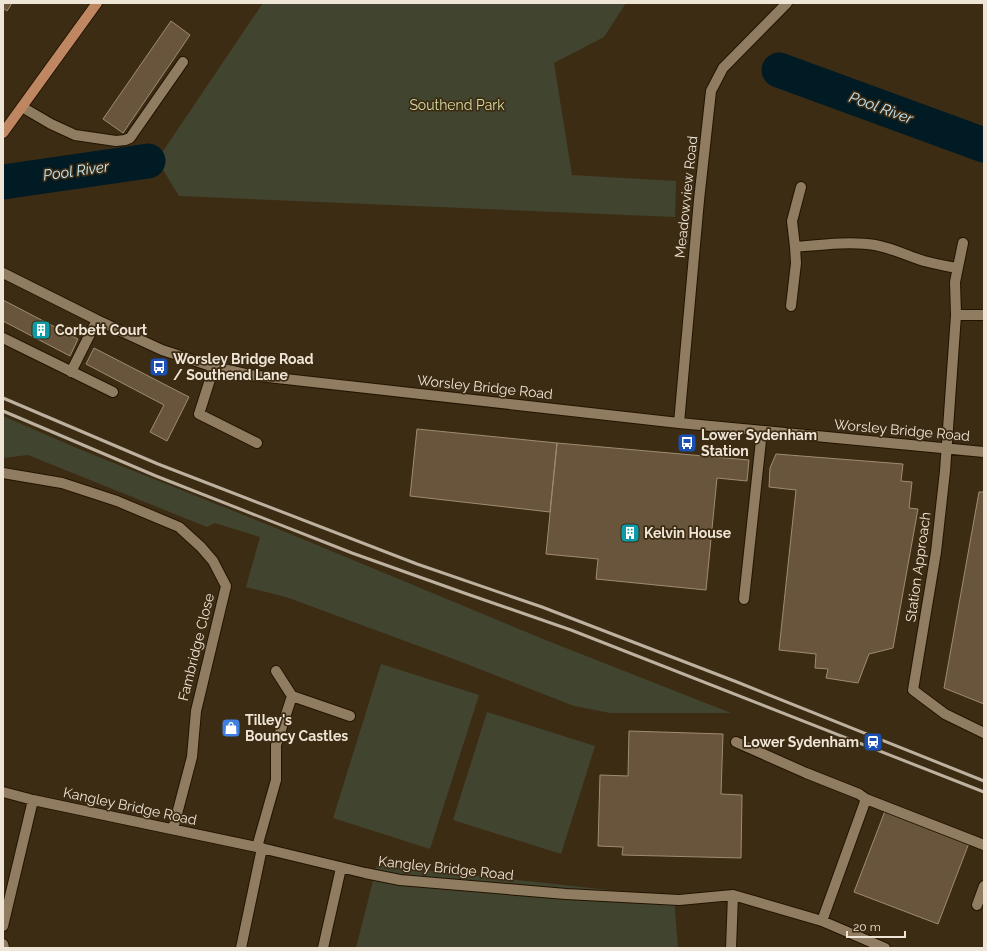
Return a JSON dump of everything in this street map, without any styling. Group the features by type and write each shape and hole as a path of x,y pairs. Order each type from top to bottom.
{"main road":[{"path":"3,132 97,3"}],"street":[{"name":"Meadowview Road","path":"679,423 710,91 723,68 787,3"},
{"path":"22,107 51,124 75,135 116,141 125,140 130,138 183,62"},
{"path":"792,306 796,263 792,221 801,187"},
{"name":"Station Approach","path":"963,243 955,282 956,315 947,448 936,552 913,690 945,714 984,733"},
{"path":"795,247 818,245 873,245 886,247 925,261 958,268"},
{"name":"Worsley Bridge Road","path":"3,273 97,320 162,350 214,367 250,375 679,423 984,452"},
{"path":"956,315 984,315"},
{"path":"71,372 97,320"},
{"path":"3,338 113,392"},
{"path":"214,367 199,414 257,443"},
{"path":"744,599 762,431"},
{"name":"Fambridge Close","path":"3,473 62,483 117,501 179,527 213,560 226,586 196,710 192,757 173,829"},
{"path":"276,672 292,696 350,716"},
{"path":"241,948 259,848 276,780 276,745 292,696"},
{"path":"736,742 806,773 859,794 866,799 984,845"},
{"name":"Kangley Bridge Road","path":"3,792 33,800 173,829 341,868 400,880 566,894 679,900 733,895 822,921 885,948"},
{"path":"822,921 866,799"},
{"path":"3,926 33,800"},
{"path":"323,948 341,868"},
{"path":"977,905 984,886"},
{"path":"731,948 733,895"},
{"path":"3,944 4,948"}],"green space":[{"name":"Southend Park","path":"263,3 626,3 604,37 554,63 572,175 676,181 675,217 179,196 157,160"},
{"path":"3,416 79,449 276,528 548,641 731,713 610,713 574,706 459,661 286,597 246,587 260,537 215,523 207,527 28,455 3,458"},
{"path":"381,664 479,695 430,849 333,818"},
{"path":"487,712 595,746 561,854 453,820"},
{"path":"377,865 674,897 678,948 356,948"}],"building":[{"path":"3,3 12,3 7,11 3,8"},
{"path":"171,21 190,35 123,133 103,119"},
{"name":"Corbett Court","path":"3,300 78,339 70,356 3,321"},
{"path":"94,348 189,397 167,441 150,432 164,405 86,364"},
{"path":"417,429 557,443 550,512 410,496"},
{"name":"Kelvin House","path":"557,443 749,460 747,481 717,478 706,590 596,579 598,559 546,554"},
{"path":"776,454 903,464 901,481 912,482 909,508 918,509 893,648 869,654 858,683 826,678 828,669 815,668 816,654 779,650 796,490 769,487 770,468"},
{"path":"979,492 984,492 984,704 944,688"},
{"path":"629,731 723,734 721,794 742,795 741,858 622,855 623,847 598,846 600,775 628,776"},
{"path":"885,811 969,843 938,924 854,892"}],"waterway":[{"name":"Pool River","path":"779,70 984,145"},
{"name":"Pool River","path":"3,182 148,161"}],"railway":[{"path":"3,398 158,464 417,564 542,607 737,682 984,781"},
{"path":"3,411 156,476 352,553 571,630 984,792"}],"place":[{"name":"Corbett Court","path":"41,330"},
{"name":"Worsley Bridge Road / Southend Lane","path":"159,367"},
{"name":"Lower Sydenham Station","path":"687,443"},
{"name":"Kelvin House","path":"630,533"},
{"name":"Tilley's Bouncy Castles","path":"231,728"},
{"name":"Lower Sydenham","path":"873,742"}]}
